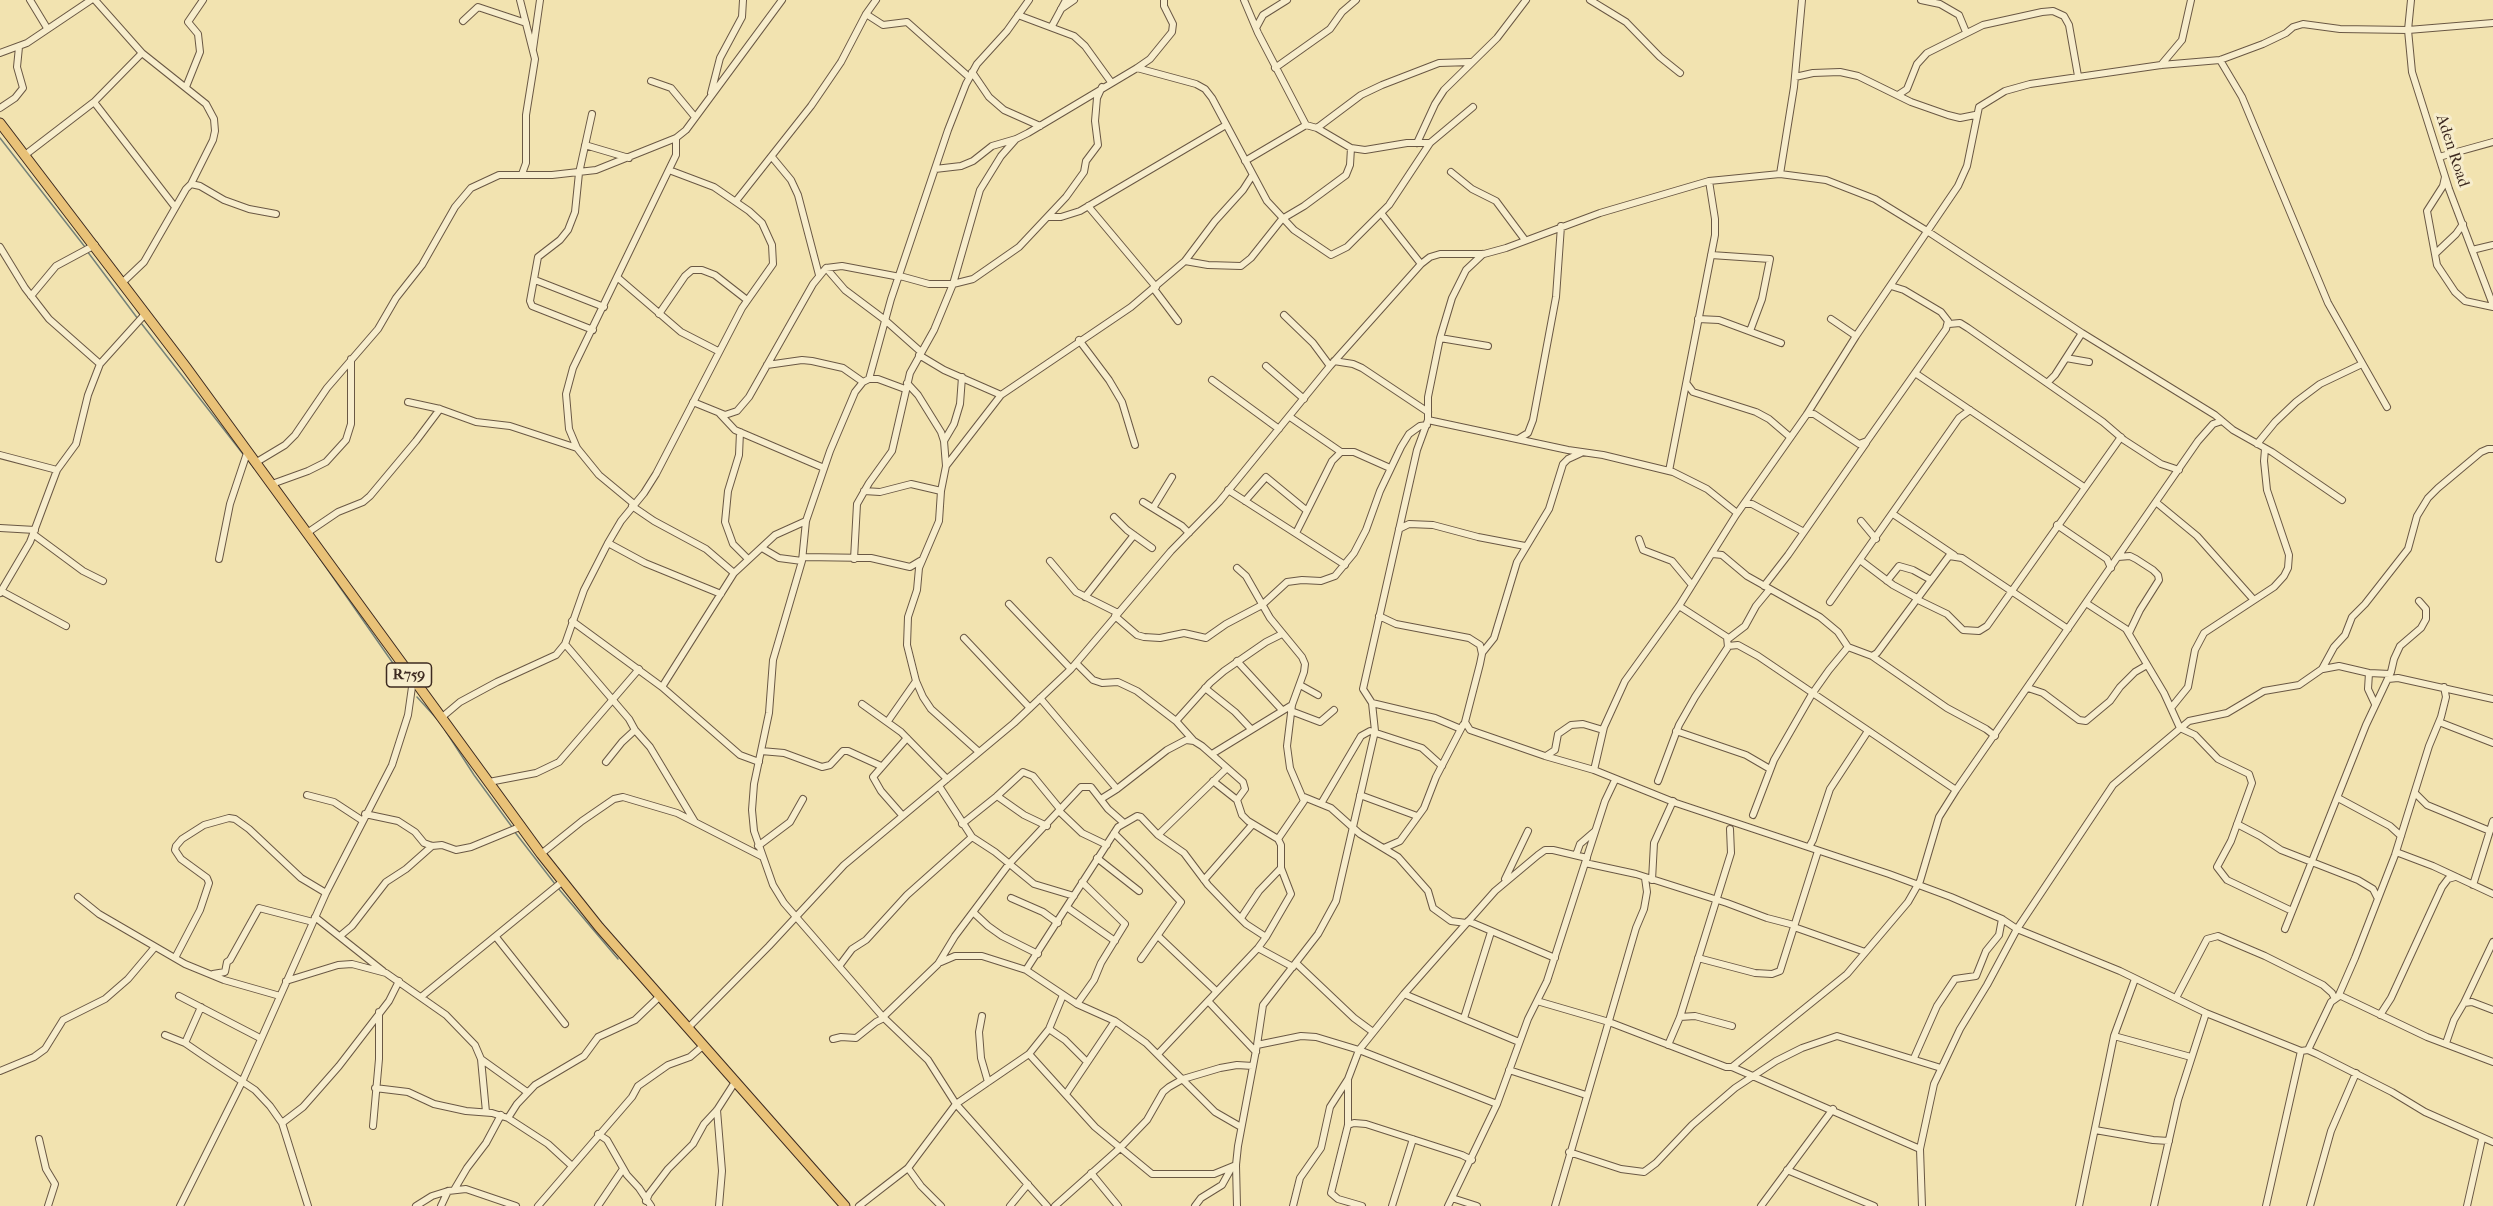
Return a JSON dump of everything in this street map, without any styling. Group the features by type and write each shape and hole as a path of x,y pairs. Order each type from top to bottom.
{"main road":[{"name":"R759","path":"1,126 146,313 541,854 660,996 845,1206"}],"street":[{"path":"30,0 47,28"},
{"path":"0,53 19,47 91,0"},
{"path":"95,0 142,53 206,104 214,118 215,131 210,150 144,262 123,282"},
{"path":"186,87 200,52 198,34 188,22 203,0"},
{"path":"520,0 535,65 526,116 526,163 522,174"},
{"path":"532,49 540,0"},
{"path":"710,96 720,58 742,17 743,0"},
{"path":"255,463 285,445 295,435 316,402 378,329 396,298 422,265 441,230 471,188 491,177 530,173 552,175 596,170 676,138 686,130 782,0"},
{"path":"736,201 772,157 841,62 866,14 876,0"},
{"path":"1029,0 971,74 948,130 866,381 855,392 824,468 806,521 802,559 774,660 769,713 752,810 758,846 773,885 784,903 884,1018 928,1060 956,1104 1047,1206"},
{"path":"1052,26 1066,0"},
{"path":"1061,9 1074,0"},
{"path":"1244,0 1275,68 1306,126"},
{"path":"1256,28 1263,15 1287,0"},
{"path":"1275,68 1330,29 1342,12 1356,0"},
{"path":"1417,143 1444,90 1497,38 1526,0"},
{"path":"1590,0 1626,22 1665,63 1680,73"},
{"path":"1780,174 1795,77 1802,0"},
{"path":"1921,0 1941,4 1959,15 1966,32"},
{"path":"2161,65 2181,40 2191,0"},
{"name":"Aden Road","path":"2411,0 2408,30 2412,72 2445,177 2493,306"},
{"path":"854,559 856,514 864,491 892,451 906,386 920,353 934,330 953,284 980,190 1000,156 1016,140 1150,59 1172,32 1173,24 1162,2"},
{"path":"463,21 478,7 526,23"},
{"path":"1248,12 1263,15"},
{"path":"1898,95 1907,89 1922,57 1966,32 2003,20 2042,12 2057,12 2064,16 2069,25 2078,76"},
{"path":"866,14 883,25 907,22 971,74 989,97 1004,110 1040,126"},
{"path":"1018,15 1074,36 1085,46 1111,82"},
{"path":"1594,770 1603,730 1625,681 1679,606 1737,513 1807,414 1856,336 1963,177 1979,107 2005,91 2030,84 2161,65 2220,60 2263,44 2303,24 2340,29 2408,30 2493,22"},
{"path":"0,108 15,98 23,88 17,68 19,47"},
{"path":"25,155 94,102 142,53"},
{"path":"2220,60 2242,98 2328,303 2387,407"},
{"path":"1317,128 1361,95 1382,85 1438,63 1471,62"},
{"path":"1137,68 1196,84 1205,89 1212,98 1252,176 1282,219 1310,242 1331,255 1347,247 1381,213 1394,198 1430,143 1473,107"},
{"path":"1795,77 1813,73 1840,72 1858,76 1911,102 1948,115 1960,118 1976,115"},
{"path":"651,81 671,88 695,117"},
{"path":"693,402 719,413 729,415 737,411 749,397 819,276 826,268 842,266 944,286 973,279 992,268 1019,247 1048,217 1066,198 1084,172 1086,160 1098,145 1095,121 1097,98 1102,87"},
{"path":"94,102 175,207"},
{"path":"592,114 579,173 575,212 568,230 560,240 538,257 530,301 532,306 593,330"},
{"path":"1048,217 1061,217 1088,206 1226,125"},
{"path":"1245,161 1306,126 1317,128 1351,148 1378,150 1430,143"},
{"path":"676,138 676,155 573,368 566,394 569,429 577,448 599,475 633,505 654,521 706,549 734,573"},
{"path":"935,169 961,166 984,155 998,143 1016,140"},
{"path":"2439,157 2493,142"},
{"path":"585,145 629,158"},
{"path":"1185,261 1208,265 1240,266 1251,258 1282,219 1346,175 1350,165 1351,148"},
{"path":"772,157 791,180 798,195 819,276"},
{"path":"526,163 530,173"},
{"path":"441,717 460,702 497,682 556,655 565,645 584,590 608,543 656,474 718,351 747,300 773,264 774,253 762,223 736,201 714,187 669,170"},
{"path":"1451,172 1472,189 1496,201 1525,240"},
{"path":"688,1028 797,917 844,865 1030,708 1071,669 1166,557 1228,490 1332,364 1421,264 1430,257 1440,254 1484,254 1644,199 1709,182 1780,174 1826,180 1875,199 1927,231 2342,500"},
{"path":"946,466 1001,395 1079,340 1115,319 1185,261 1252,176"},
{"path":"2445,177 2443,186 2427,211 2427,221 2432,232 2439,269 2464,301 2493,306"},
{"path":"1669,471 1716,219 1709,182"},
{"path":"191,184 249,209 276,214"},
{"path":"170,200 180,200"},
{"path":"1088,206 1155,288 1178,321"},
{"path":"1381,213 1421,264"},
{"path":"2436,253 2463,224"},
{"path":"1517,439 1528,433 1533,420 1556,297 1561,226"},
{"path":"31,296 56,266 95,245"},
{"path":"2472,250 2493,245"},
{"path":"0,247 31,296 49,319 100,364"},
{"path":"1237,1206 1234,1166 1263,1005 1270,993 1318,934 1336,901 1375,731 1372,703 1363,689 1417,450 1428,423 1428,397 1440,338 1457,288 1466,270 1484,254"},
{"path":"1711,255 1770,259 1762,299 1750,331"},
{"path":"826,268 844,290 885,320 920,353 962,378 1001,395"},
{"path":"659,314 685,276 692,270 702,270 715,275 747,300"},
{"path":"617,277 690,339 718,351"},
{"path":"535,280 604,307"},
{"path":"1891,286 1905,290 1930,305 1947,318 1949,324"},
{"path":"66,626 0,592 34,532 57,470 76,444 88,395 100,364 146,313"},
{"path":"1284,315 1332,364"},
{"path":"1698,319 1719,320 1780,343"},
{"path":"1832,319 1856,336"},
{"path":"1949,324 1960,323 1968,328 2161,464 2179,470"},
{"path":"1658,781 1676,731 1728,642 1745,626 1804,532 1949,324"},
{"path":"2047,383 2082,333"},
{"path":"1440,338 1488,346"},
{"path":"1079,340 1109,380 1122,402 1135,445"},
{"path":"2066,358 2089,362"},
{"path":"272,484 326,462 346,440 351,424 351,359"},
{"path":"767,365 802,360 843,368 866,381 878,379 906,386 928,409 944,441 946,466 941,491 939,522 920,561 906,633 916,681 923,697 931,709 979,752"},
{"path":"1332,364 1353,363 1428,412"},
{"path":"2257,444 2296,402 2320,384 2362,364"},
{"path":"1266,366 1304,399"},
{"path":"1916,374 2084,487"},
{"path":"944,441 954,424 962,378"},
{"path":"1212,380 1279,429"},
{"path":"1687,384 1693,392 1756,412 1791,437"},
{"path":"408,402 440,409 476,422 510,426 577,448"},
{"path":"307,533 338,512 363,502 370,496 440,409"},
{"path":"1830,602 1959,418 1970,410"},
{"path":"719,413 740,432 824,468"},
{"path":"1807,414 1814,414 1859,444 1867,441"},
{"path":"1290,417 1341,452 1354,452 1390,468"},
{"path":"1732,1067 1835,984 1908,902 1918,884 1939,817 1956,790 2207,430 2213,424 2222,421"},
{"path":"1050,561 1066,583 1085,597 1117,614 1137,634 1160,638 1185,633 1206,638 1226,624 1262,605 1287,582 1328,580 1345,565 1366,530 1390,468 1409,434 1428,423 1610,456 1669,471 1707,489 1737,513"},
{"path":"740,432 739,455 728,491 725,522 733,544 748,559"},
{"path":"1860,560 1887,581 1947,614 1963,630 1979,632 1987,626 2121,437"},
{"path":"2171,708 2188,687 2195,650 2205,633 2274,586 2288,568 2289,555 2267,490 2265,448"},
{"path":"2322,669 2334,647 2345,636 2352,617 2408,549 2417,516 2428,498 2481,452 2488,448 2493,449"},
{"path":"1296,533 1332,461 1341,452"},
{"path":"1384,848 1400,841 1424,808 1442,766 1465,722 1482,654 1494,638 1509,584 1525,546 1547,515 1564,461 1583,452"},
{"path":"219,559 230,504 247,453"},
{"path":"0,455 57,470"},
{"path":"1153,508 1172,477"},
{"path":"1245,501 1266,477 1306,510"},
{"path":"864,491 880,492 911,484 941,491"},
{"path":"1228,490 1345,565"},
{"path":"1143,502 1182,526 1189,533"},
{"path":"2157,502 2197,536 2253,599"},
{"path":"1744,504 1752,504 1804,532"},
{"path":"1893,514 2012,590 2068,629"},
{"path":"1114,517 1152,548"},
{"path":"662,687 734,573 775,535 806,521"},
{"path":"1862,521 1876,539"},
{"path":"1399,529 1409,524 1433,525 1525,546"},
{"path":"2057,525 2107,559 2110,568"},
{"path":"0,528 34,532 84,571 103,581"},
{"path":"1085,597 1134,535"},
{"path":"1639,539 1643,550 1672,561 1692,585"},
{"path":"608,543 645,563 721,594"},
{"path":"762,548 779,558 871,558 910,567 920,561"},
{"path":"1713,554 1722,555 1747,576 1820,617 1838,632 1848,647 1872,656 1947,708 1995,736"},
{"path":"1872,656 1883,646 1946,559 1954,555"},
{"path":"2118,557 2130,556 2136,559 2153,570 2159,580 2129,633"},
{"path":"1887,581 1899,566 1913,570 1931,580"},
{"path":"1237,568 1246,576 1281,634 1302,657 1304,672 1292,708 1287,746 1290,768 1304,797 1302,805 1278,839"},
{"path":"2284,929 2400,646 2425,623 2427,614 2419,601"},
{"path":"2086,603 2126,628 2180,728 2194,735 2218,759 2249,774 2252,783 2217,867 2220,874 2227,880 2292,911"},
{"path":"1009,604 1071,669"},
{"path":"1679,606 1728,642 1741,646 1956,790"},
{"path":"1379,616 1396,624 1469,638 1480,645 1482,654"},
{"path":"572,621 662,687 740,755 759,762"},
{"path":"1176,721 1205,688 1237,661 1281,634"},
{"path":"964,638 1030,708"},
{"path":"565,645 650,747 695,823"},
{"path":"1754,815 1770,769 1812,694 1848,647"},
{"path":"1237,661 1282,710"},
{"path":"1076,663 1093,680 1125,684 1160,707 1245,786 1237,800"},
{"path":"2028,688 2043,693 2079,720 2086,721 2110,701 2134,672 2147,665"},
{"path":"1922,1206 1920,1149 1929,1104 1941,1068 1960,1029 1987,985 2017,928 2114,785 2189,721 2227,713 2265,692 2299,685 2322,669 2338,666 2493,699"},
{"path":"489,782 536,772 559,762 639,669"},
{"path":"2369,673 2368,689 2375,704"},
{"path":"180,1206 242,1082 326,893 392,765 408,715 413,680"},
{"path":"888,721 916,681"},
{"path":"1300,685 1318,695"},
{"path":"2266,1206 2305,1050 2324,1015 2337,997 2355,958 2396,852 2444,705 2444,687"},
{"path":"1205,688 1235,712 1251,729"},
{"path":"1040,698 1117,789"},
{"path":"1372,703 1435,718 1461,729"},
{"path":"862,704 888,721 947,779"},
{"path":"1212,754 1282,710 1292,708 1320,722 1334,710"},
{"path":"1465,722 1470,730 1594,770 1673,801 1918,884 2002,919 2017,928 2206,1012 2305,1050 2356,1073 2425,1112 2493,1142"},
{"path":"2439,722 2493,743"},
{"path":"1545,756 1548,757 1555,750 1559,731 1571,725 1583,724 1603,730"},
{"path":"606,762 635,730"},
{"path":"1322,802 1361,736 1370,730 1422,748 1442,766"},
{"path":"1676,731 1746,755 1770,769"},
{"path":"1809,847 1830,789 1868,731"},
{"path":"902,815 873,781 873,777 907,738"},
{"path":"1101,798 1117,789 1167,750 1186,740 1194,741"},
{"path":"761,751 784,753 822,767 830,765 843,751 848,751 881,766"},
{"path":"1158,835 1227,768"},
{"path":"962,824 1025,772 1033,776 1060,810 1082,832 1107,844"},
{"path":"1448,1206 1497,1104 1519,1042 1555,958 1596,830 1615,780"},
{"path":"1213,781 1237,800 1242,814 1252,825 1278,839 1283,856 1281,868 1264,885 1240,918"},
{"path":"833,1039 841,1036 856,1038 884,1018 938,964 1009,864 1083,785 1091,787 1124,823"},
{"path":"939,786 972,837 1039,887 1074,896"},
{"path":"2416,794 2427,806 2490,831"},
{"path":"307,795 334,802 364,818 398,821 416,832 424,843 432,846"},
{"path":"1360,795 1417,816"},
{"path":"997,796 1024,815 1047,826"},
{"path":"541,854 582,820 614,799 623,797 669,810 763,857"},
{"path":"1304,797 1322,802 1352,828 1398,857 1425,886 1433,908 1451,921 1467,922 1555,958"},
{"path":"2338,798 2390,826 2401,836"},
{"path":"758,846 790,822 803,799"},
{"path":"1555,1206 1569,1152 1651,880 1654,843 1673,801"},
{"path":"1026,970 1068,908 1114,833 1124,823 1137,816 1141,817 1158,835 1184,853 1204,880 1240,918 1266,937"},
{"path":"175,958 200,910 209,883 181,859 175,850 182,839 204,825 229,818 241,823 295,873 326,893"},
{"path":"2473,885 2493,821"},
{"path":"2236,824 2281,850 2358,880 2373,889 2377,897"},
{"path":"1204,880 1252,825"},
{"path":"340,936 352,926 386,882 406,869 432,846 442,844 456,850 471,847 522,826"},
{"path":"1576,855 1585,838 1596,830"},
{"path":"1668,1045 1680,1017 1731,853 1730,830"},
{"path":"1504,882 1528,831"},
{"path":"1114,833 1181,902 1141,959"},
{"path":"840,965 852,949 866,940 907,896 972,837"},
{"path":"1293,1206 1300,1178 1321,1148 1330,1107 1348,1079 1359,1050 1404,994 1504,882 1545,850 1576,855 1716,899 1865,952"},
{"path":"1698,957 1738,969 1772,974 1782,968 1818,851"},
{"path":"2396,852 2493,894"},
{"path":"1097,858 1138,891"},
{"path":"1158,1054 1266,937 1291,894 1289,883 1281,868"},
{"path":"2380,1015 2391,998 2442,887 2448,879 2455,877"},
{"path":"1647,892 1651,880"},
{"path":"421,997 563,881"},
{"path":"1077,1004 1094,980 1101,963 1125,926 1124,920 1082,882"},
{"path":"78,897 99,914 175,958 210,974 279,996"},
{"path":"1011,898 1043,912 1058,923"},
{"path":"210,974 225,972 227,962 259,908 314,920 340,936 386,973 446,1015 465,1033 481,1059 527,1092"},
{"path":"1068,908 1115,941"},
{"path":"973,912 1002,936 1038,954"},
{"path":"1914,1058 1937,1006 1955,980 1976,976 1986,951 1999,935 2002,919"},
{"path":"1464,1018 1491,932"},
{"path":"1158,936 1216,992"},
{"path":"2176,998 2207,939 2218,936 2323,985 2337,997 2427,1037 2493,1062"},
{"path":"496,937 565,1024"},
{"path":"2446,1043 2454,1020 2493,942"},
{"path":"0,1071 34,1057 45,1048 63,1020 105,999 128,979 155,947"},
{"path":"1258,948 1295,965 1373,1032"},
{"path":"938,964 955,956 982,956 1026,970 1077,1004 1115,1021 1158,1054 1215,1112 1241,1127"},
{"path":"286,981 338,965 352,964 386,973"},
{"path":"2079,1206 2114,1036 2135,979"},
{"path":"282,1123 303,1107 339,1066 389,1001 399,981"},
{"path":"1404,994 1519,1042"},
{"path":"859,1206 908,1168 956,1104 1029,1054 1049,1029 1063,995"},
{"path":"179,996 260,1038"},
{"path":"441,1206 505,1117 527,1092 584,1056 598,1036 635,1020 660,996"},
{"path":"1208,1001 1256,1053"},
{"path":"1537,1001 1609,1022 1726,1067 1732,1067 1752,1078 1833,1109 1920,1149"},
{"path":"2464,1003 2472,1002 2493,1011"},
{"path":"185,1043 201,1007"},
{"path":"373,1126 379,1059 379,1012"},
{"path":"2154,1206 2191,1058 2206,1012"},
{"path":"982,1016 979,1032 981,1058 988,1082"},
{"path":"1680,1017 1695,1016 1732,1026"},
{"path":"1066,1094 1115,1021"},
{"path":"1049,1029 1065,1040 1087,1062"},
{"path":"165,1035 185,1043 255,1090 270,1106 282,1123 308,1206"},
{"path":"1569,1152 1621,1169 1644,1172 1656,1163 1717,1102 1776,1061 1802,1048 1837,1036 1941,1068"},
{"path":"2114,1036 2191,1058"},
{"path":"1257,1045 1308,1037 1359,1050 1497,1104"},
{"path":"538,1206 632,1097 638,1086 668,1065 690,1057 704,1045"},
{"path":"1029,1054 1095,1127 1147,1170 1157,1175 1214,1174 1234,1166"},
{"path":"481,1059 486,1112"},
{"path":"1054,1206 1120,1148 1147,1120 1163,1092 1184,1079 1237,1065 1253,1066"},
{"path":"1509,1070 1586,1095"},
{"path":"2310,1206 2331,1131 2356,1073"},
{"path":"1348,1079 1348,1125 1331,1193 1338,1199 1362,1206"},
{"path":"649,1204 649,1194 668,1169 693,1144 704,1124 717,1110 735,1082"},
{"path":"375,1088 408,1092 434,1104 505,1117 548,1144 572,1166"},
{"path":"1761,1206 1833,1109"},
{"path":"717,1110 722,1171 719,1206"},
{"path":"1348,1125 1359,1122 1472,1160"},
{"path":"2095,1130 2169,1141"},
{"path":"598,1134 607,1140 623,1169 649,1204"},
{"path":"39,1139 46,1169 55,1184 48,1206"},
{"path":"1392,1206 1413,1139"},
{"path":"2467,1206 2482,1139"},
{"path":"1195,1206 1201,1197 1222,1185 1234,1166"},
{"path":"908,1168 921,1186 941,1206"},
{"path":"598,1206 623,1169"},
{"path":"1787,1170 1874,1206"},
{"path":"1091,1173 1118,1206"},
{"path":"1010,1206 1028,1184"},
{"path":"416,1206 432,1196 451,1190 466,1189 516,1206"},
{"path":"1452,1198 1478,1206"}],"waterway":[{"path":"0,138 85,247"},
{"path":"87,251 138,319"},
{"path":"141,323 243,454"},
{"path":"248,460 254,468"},
{"path":"307,540 404,679"},
{"path":"417,697 437,719"},
{"path":"445,730 512,827"},
{"path":"514,831 555,884"},
{"path":"558,888 618,959"}]}
